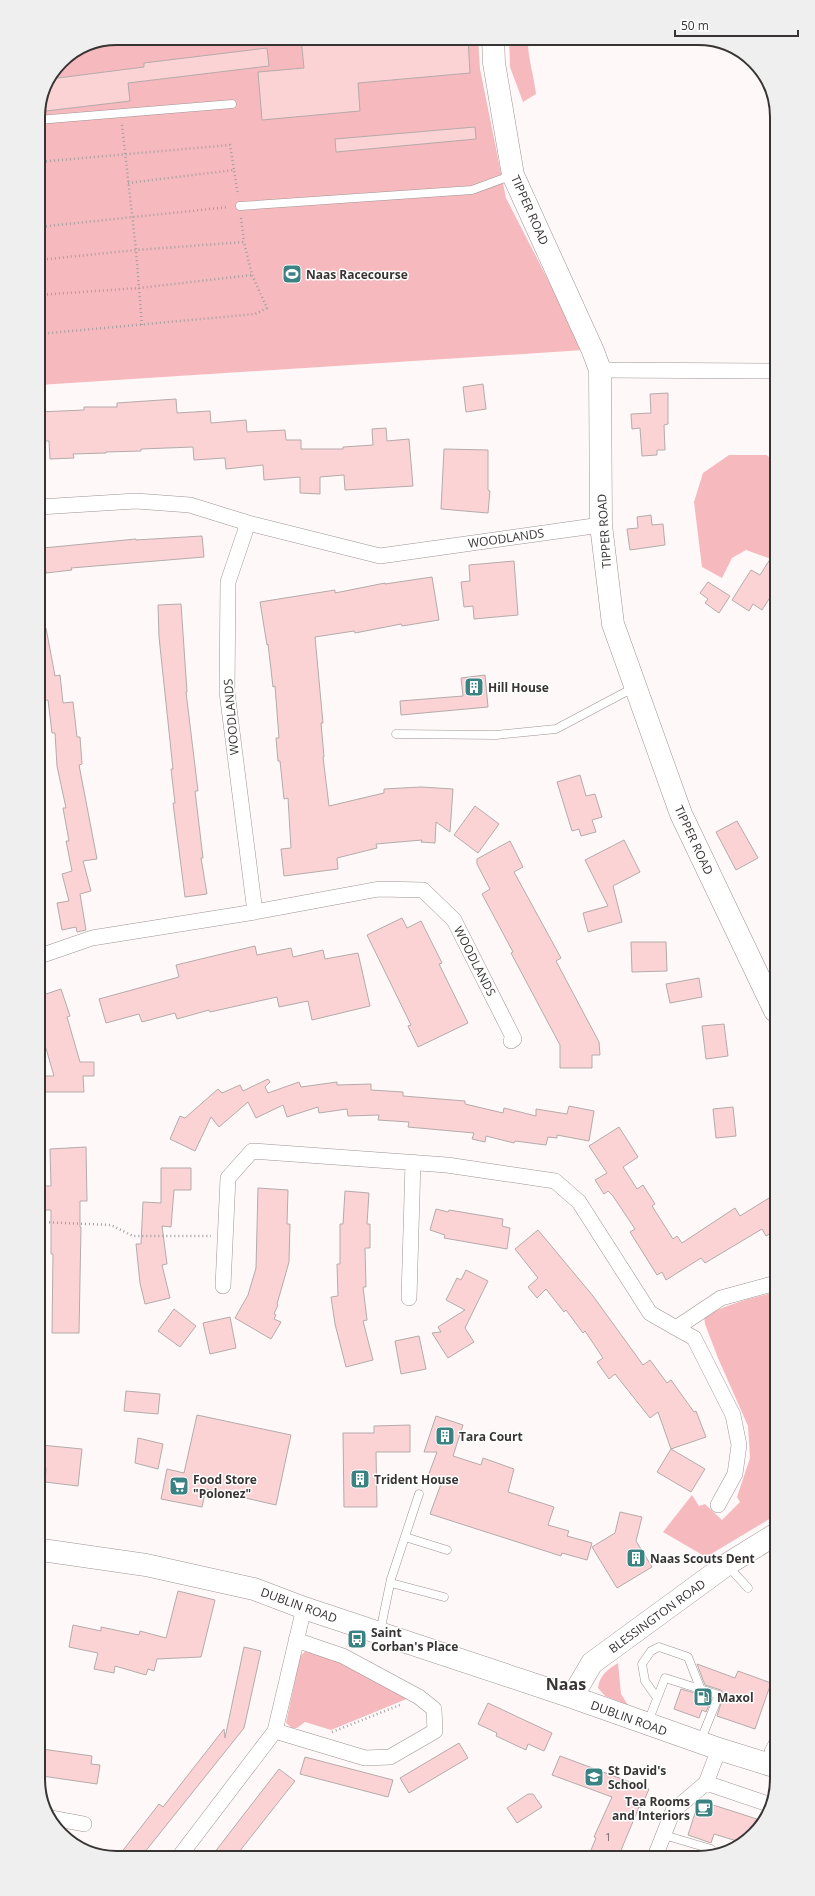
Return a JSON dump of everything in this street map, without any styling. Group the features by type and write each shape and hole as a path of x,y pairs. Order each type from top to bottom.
{"street":[{"name":"TIPPER ROAD","path":"493,45 494,62 514,175 594,351 600,370 601,526 614,624 681,814 770,1001"},
{"path":"600,370 770,371"},
{"name":"WOODLANDS","path":"45,507 136,502 190,505 248,523 380,556 601,526"},
{"name":"WOODLANDS","path":"248,523 228,582 227,692 255,912"},
{"name":"WOODLANDS","path":"45,954 92,938 255,912 379,889 423,890 454,920 514,1039 511,1041"},
{"path":"223,1286 228,1178 252,1151 448,1165 555,1181 579,1202 650,1313 694,1338 733,1415 739,1445 735,1474 718,1505"},
{"path":"409,1298 413,1162"},
{"path":"676,1328 721,1298 770,1285"},
{"name":"BLESSINGTON ROAD","path":"572,1697 592,1663 726,1565 770,1538"},
{"name":"DUBLIN ROAD","path":"45,1550 146,1565 254,1589 304,1608 572,1697 648,1725 770,1765"},
{"path":"185,1851 275,1731 304,1608"},
{"path":"275,1731 365,1758 390,1757 435,1731 434,1709 419,1697 343,1656 296,1640"},
{"path":"657,1851 673,1811 706,1783 710,1746"},
{"path":"706,1783 766,1803"},
{"path":"57,1819 84,1824"}],"lane":[{"path":"45,119 232,104"},
{"path":"240,206 472,190 514,175"},
{"path":"396,734 496,735 556,729 636,687"},
{"path":"380,1633 391,1583 419,1494"},
{"path":"405,1537 447,1550"},
{"path":"726,1565 748,1588"},
{"path":"391,1583 444,1597"},
{"path":"657,1698 645,1681 642,1664 651,1651 658,1647 688,1657 701,1690"},
{"path":"648,1725 665,1678 719,1695 710,1746"},
{"path":"664,1835 711,1849"}],"path":[{"path":"121,113 124,154 136,250 142,326"},
{"path":"45,161 230,145 244,242 252,275 267,308 254,314 142,326 45,334"},
{"path":"128,183 234,170"},
{"path":"45,226 240,206"},
{"path":"45,259 136,250 244,242"},
{"path":"45,295 139,288 252,275"},
{"path":"45,1222 111,1225 133,1236 226,1236"},
{"path":"308,1742 419,1697"}],"shaded area":[{"name":"Naas Racecourse","path":"113,45 478,45 480,69 506,198 584,350 45,385 45,113 47,99 52,85 60,73 77,57 99,47"},
{"path":"509,45 529,45 536,94 523,102 510,67"},
{"path":"729,455 766,455 770,458 770,559 746,550 732,558 722,578 702,567 694,502 703,473"},
{"path":"770,1294 770,1519 706,1557 663,1532 692,1495 699,1506 705,1504 722,1520 740,1502 737,1497 750,1458 748,1426 718,1358 705,1324 704,1317 712,1312 748,1299"},
{"path":"307,1650 314,1650 409,1698 331,1730 305,1722 297,1728 292,1728 286,1723 300,1656"},
{"path":"618,1663 621,1694 628,1705 605,1696 598,1688 600,1680 605,1673"}],"building":[{"path":"302,45 468,45 470,73 358,83 360,111 262,120 258,72 304,68"},
{"path":"267,48 269,66 128,83 130,101 46,111 47,99 56,78 144,67 144,63"},
{"path":"475,127 476,139 336,152 335,139"},
{"path":"483,384 486,409 466,412 463,387"},
{"path":"668,393 668,424 664,425 665,450 657,450 657,455 642,456 640,428 632,429 631,414 651,413 650,394"},
{"path":"176,399 177,413 210,411 211,423 246,420 247,432 285,430 286,440 301,440 301,449 343,449 343,447 373,445 372,429 386,428 387,441 409,439 413,486 345,490 344,475 320,477 320,494 300,493 300,477 264,480 263,465 226,469 225,458 194,460 193,447 73,454 74,458 50,459 49,441 45,441 45,412 84,410 84,407 117,407 117,403"},
{"path":"444,449 488,450 488,490 490,491 488,513 441,509"},
{"path":"651,515 652,525 663,524 665,545 630,550 627,529 638,528 637,517"},
{"path":"202,536 204,557 71,568 72,570 46,573 45,548"},
{"path":"770,559 770,597 762,610 753,604 749,611 732,600 751,570 760,575"},
{"path":"514,561 518,615 474,619 473,606 464,607 461,582 470,581 469,565"},
{"path":"432,577 439,620 402,626 401,624 355,633 354,631 315,637 323,723 321,723 323,757 329,806 384,793 384,789 421,787 453,789 450,832 436,822 435,843 421,842 422,840 376,844 377,848 337,858 338,869 284,876 281,849 291,848 288,798 284,799 280,761 278,761 276,738 279,738 275,686 273,687 268,644 267,645 260,602 335,590 335,593 385,583"},
{"path":"708,582 730,596 719,613 705,603 708,599 700,593"},
{"path":"181,604 186,692 198,791 195,791 203,858 201,858 207,894 185,897 173,803 175,803 171,769 173,769 159,637 158,605"},
{"path":"45,628 55,676 60,675 63,703 73,702 77,737 80,737 82,764 79,765 97,859 83,861 91,891 80,894 86,930 77,932 76,927 62,930 57,903 69,901 62,874 72,871 66,841 69,841 63,808 66,808 57,766 55,733 52,733 48,700 45,700"},
{"name":"Hill House","path":"485,675 488,707 401,715 400,701 463,696 461,678"},
{"path":"580,775 586,796 595,794 602,817 592,820 596,832 581,836 579,829 572,831 557,782"},
{"path":"475,806 499,824 478,853 454,835"},
{"path":"737,821 758,858 736,870 716,832"},
{"path":"624,840 640,872 613,886 622,922 588,932 583,913 608,906 585,860"},
{"path":"510,841 523,867 514,872 561,958 556,961 599,1042 600,1055 592,1055 592,1068 560,1068 560,1045 511,953 513,952 482,894 490,889 477,864 477,859"},
{"path":"402,918 407,928 421,921 442,963 439,964 468,1023 418,1047 408,1026 411,1025 367,935"},
{"path":"631,942 666,942 667,971 632,972"},
{"path":"255,946 257,955 291,948 293,957 323,950 325,959 358,953 370,1006 312,1020 308,1001 279,1007 277,997 210,1012 209,1010 177,1019 175,1013 142,1022 139,1014 106,1023 99,999 179,977 176,965"},
{"path":"699,978 702,997 670,1003 666,984"},
{"path":"61,989 70,1016 67,1017 80,1062 94,1062 94,1076 83,1076 84,1092 45,1092 45,1076 54,1076 45,1045 45,994"},
{"path":"724,1024 728,1056 706,1059 702,1026"},
{"path":"268,1079 270,1082 265,1087 268,1093 299,1082 301,1087 337,1082 337,1085 371,1084 371,1090 403,1092 403,1096 465,1101 465,1104 503,1113 504,1108 536,1116 536,1109 567,1114 569,1106 594,1111 589,1141 557,1135 557,1138 548,1137 546,1145 515,1141 514,1143 486,1136 485,1142 472,1139 474,1133 408,1127 409,1122 378,1120 379,1115 348,1116 347,1109 319,1113 318,1107 287,1117 283,1105 256,1118 248,1102 219,1127 211,1117 195,1151 170,1139 180,1116 185,1118 218,1089 222,1093 240,1085 243,1091"},
{"path":"733,1107 736,1136 716,1138 713,1109"},
{"path":"619,1127 638,1157 623,1167 637,1189 643,1185 655,1204 652,1206 673,1239 677,1236 682,1243 735,1208 740,1216 769,1198 770,1234 766,1236 762,1229 705,1263 701,1258 666,1280 662,1272 657,1275 630,1232 635,1229 613,1196 608,1191 604,1194 595,1180 607,1173 589,1146"},
{"path":"86,1147 87,1201 80,1201 79,1333 52,1333 53,1254 51,1254 51,1210 45,1210 45,1186 51,1186 50,1149"},
{"path":"161,1168 191,1168 191,1190 174,1190 171,1227 162,1226 167,1264 162,1265 170,1298 145,1304 140,1283 136,1244 141,1244 143,1202 161,1203"},
{"path":"258,1188 288,1190 287,1224 290,1224 289,1262 277,1304 278,1305 274,1314 276,1315 274,1319 281,1322 271,1339 235,1318 248,1295 256,1268"},
{"path":"345,1191 369,1193 367,1224 370,1224 370,1248 365,1248 366,1287 363,1287 367,1320 363,1321 373,1360 346,1367 335,1324 331,1297 338,1296 337,1264 340,1264 340,1224 343,1224"},
{"path":"436,1209 503,1219 502,1226 510,1228 507,1249 444,1238 445,1235 430,1230"},
{"path":"538,1230 593,1296 643,1365 650,1360 667,1383 671,1380 694,1412 696,1411 706,1437 671,1449 658,1412 650,1418 615,1374 609,1379 597,1362 603,1358 585,1331 583,1333 566,1310 564,1312 546,1289 537,1298 528,1287 538,1278 515,1249"},
{"path":"466,1270 488,1281 465,1328 474,1342 448,1358 432,1333 441,1332 438,1327 465,1310 446,1300 457,1278 461,1280"},
{"path":"174,1309 196,1326 180,1347 158,1331"},
{"path":"230,1317 236,1348 210,1354 203,1323"},
{"path":"419,1336 426,1369 401,1374 395,1341"},
{"path":"126,1391 160,1394 158,1414 124,1411"},
{"path":"197,1415 291,1435 276,1505 206,1489 202,1507 161,1499 167,1469 184,1473"},
{"path":"436,1416 463,1425 453,1456 481,1465 483,1458 514,1469 508,1492 554,1507 548,1525 569,1531 567,1536 592,1543 587,1560 562,1553 561,1556 430,1514 441,1484 427,1479 437,1452 424,1452"},
{"name":"Trident House","path":"410,1425 410,1452 376,1452 377,1507 344,1507 343,1433 374,1433 374,1426"},
{"path":"138,1438 163,1444 158,1469 135,1463"},
{"path":"45,1445 82,1449 78,1486 45,1482"},
{"path":"671,1449 705,1469 691,1492 657,1472"},
{"path":"620,1512 642,1517 636,1541 652,1567 617,1588 592,1547 615,1533"},
{"path":"178,1591 215,1600 201,1657 157,1659 154,1671 148,1669 146,1675 115,1666 114,1673 94,1669 98,1653 69,1647 73,1625 101,1631 101,1627 139,1635 140,1631 166,1638"},
{"path":"244,1647 261,1651 244,1728 146,1851 122,1851 159,1804 163,1807 224,1729 225,1738"},
{"path":"697,1664 735,1678 738,1671 770,1683 755,1729 717,1716 724,1694 721,1690 705,1685"},
{"path":"681,1689 712,1698 706,1712 702,1710 699,1718 674,1709"},
{"path":"488,1703 552,1733 544,1751 528,1744 526,1750 496,1736 497,1733 478,1724"},
{"path":"459,1743 468,1758 409,1793 400,1778"},
{"path":"45,1749 92,1756 91,1764 100,1765 97,1784 45,1776"},
{"path":"560,1756 649,1789 641,1808 639,1807 621,1851 591,1851 596,1838 594,1837 612,1797 552,1775"},
{"path":"305,1757 393,1780 388,1797 300,1774"},
{"path":"279,1769 295,1781 240,1851 216,1851"},
{"path":"528,1794 533,1794 542,1807 517,1823 507,1808"},
{"path":"701,1803 707,1803 758,1819 749,1830 735,1840 714,1834 711,1843 688,1835 697,1807"}],"place":[{"name":"Naas Racecourse","path":"292,274"},
{"name":"Hill House","path":"474,687"},
{"name":"Tara Court","path":"445,1436"},
{"name":"Trident House","path":"360,1479"},
{"name":"Food Store \"Polonez\"","path":"179,1486"},
{"name":"Naas Scouts Dent","path":"636,1558"},
{"name":"Saint Corban's Place","path":"357,1639"},
{"name":"Maxol","path":"703,1697"},
{"name":"St David's School","path":"594,1777"},
{"name":"Tea Rooms and Interiors","path":"704,1808"}],"district":[{"name":"Naas","path":"566,1684"}]}
